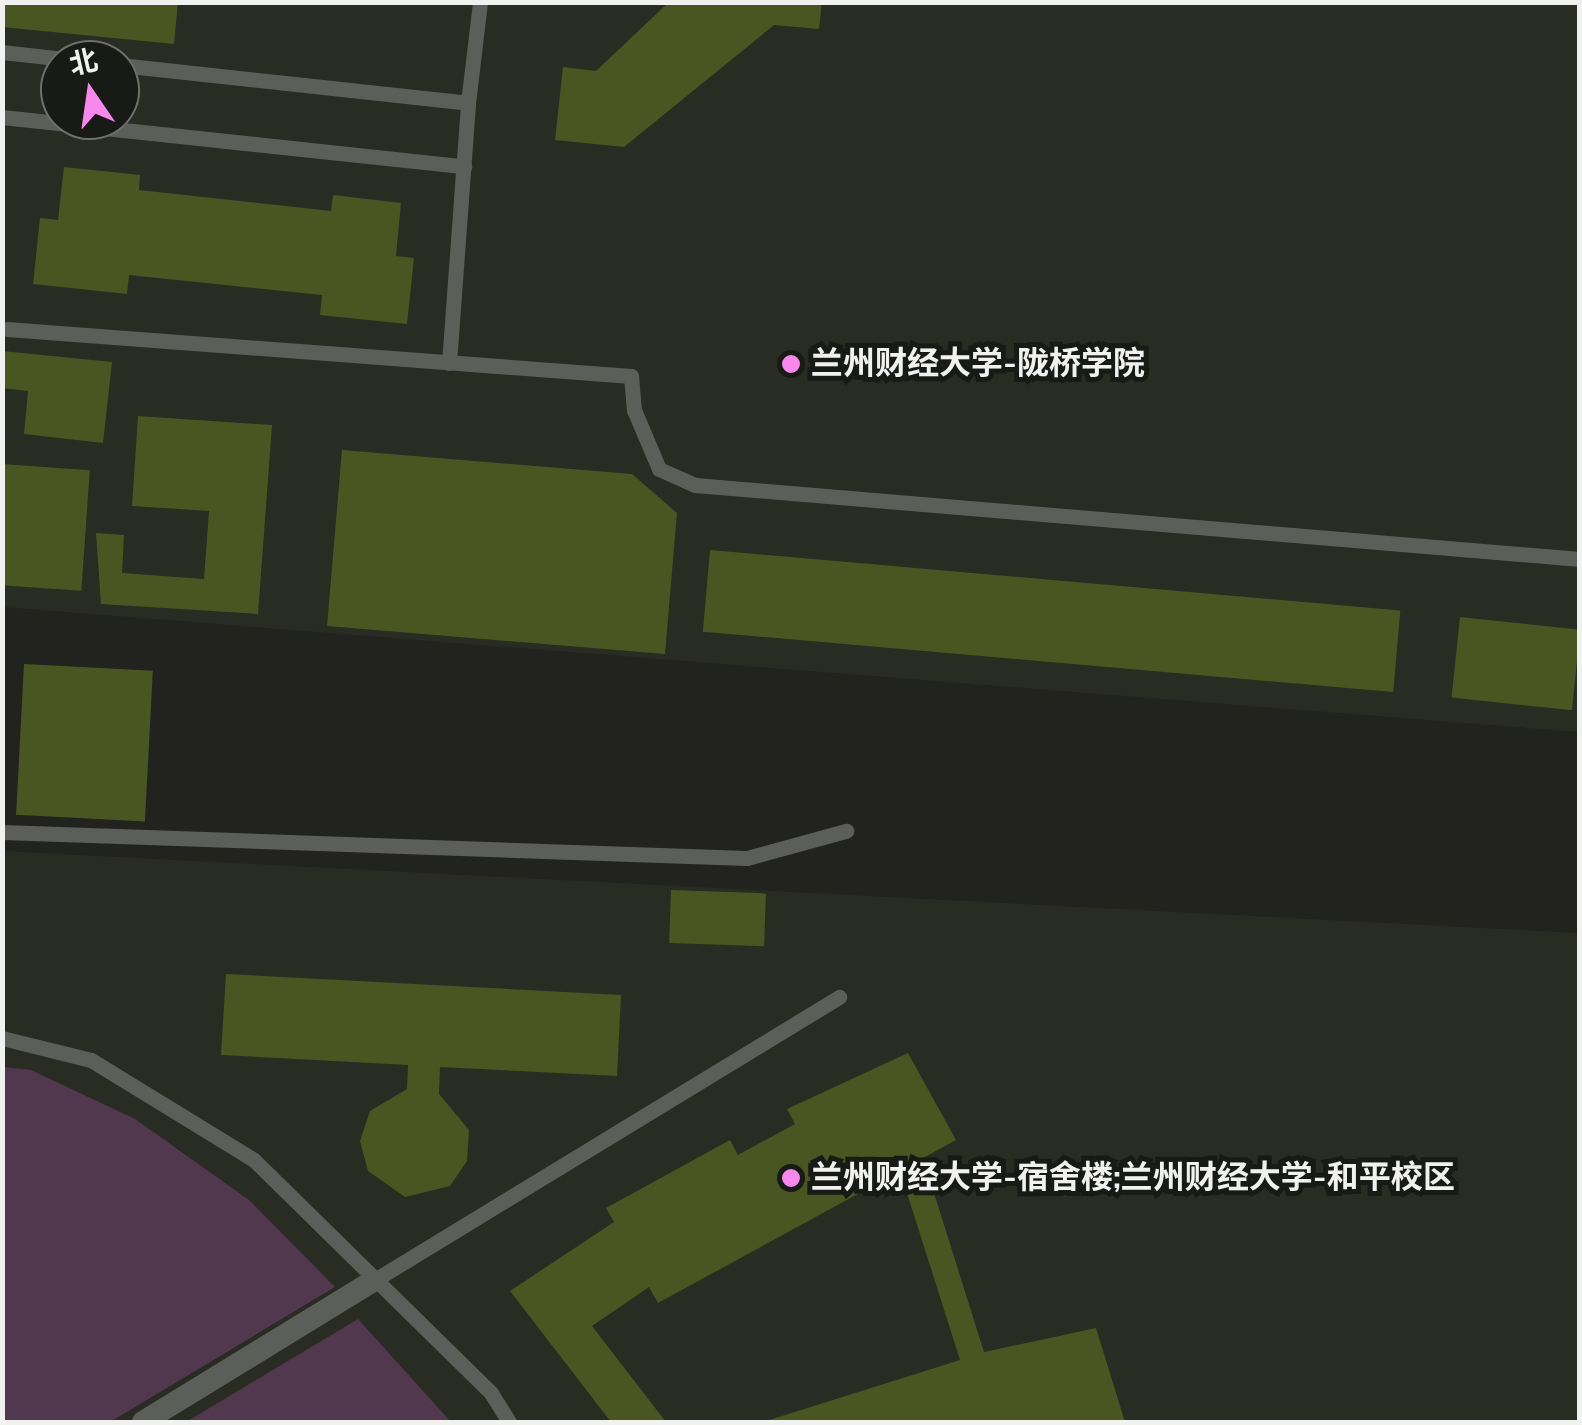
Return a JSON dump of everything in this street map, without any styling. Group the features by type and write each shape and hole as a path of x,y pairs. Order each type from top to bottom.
{"street":[{"path":"143,1422 373,1281"}],"lane":[{"path":"450,364 468,103 480,2"},
{"path":"2,52 40,56"},
{"path":"140,67 468,103"},
{"path":"2,116 464,166"},
{"path":"7,329 631,376 634,410 659,469 695,485 1580,559"},
{"path":"2,832 747,858 846,831"},
{"path":"373,1281 839,997"},
{"path":"2,1038 91,1060 254,1160 491,1393 509,1422"}],"shaded area":[{"name":"兰州财经大学-陇桥学院","path":"2,3 1579,3 1579,732 3,607"},
{"name":"兰州财经大学-宿舍楼;兰州财经大学-和平校区","path":"2,851 1579,933 1579,1422 3,1422"},
{"path":"3,1067 31,1070 135,1119 249,1200 335,1287 110,1422 3,1422"},
{"path":"358,1319 451,1422 186,1422"}],"building":[{"path":"2,2 178,2 174,44 2,27"},
{"path":"669,2 822,2 819,29 774,25 624,147 555,140 563,67 596,71"},
{"path":"64,167 140,175 139,190 331,211 333,195 401,203 396,256 414,258 407,324 320,315 322,295 129,275 127,294 33,284 40,218 58,220"},
{"path":"2,351 112,362 103,443 24,434 28,391 2,388"},
{"path":"138,416 272,425 258,614 101,604 96,533 124,535 122,573 204,579 209,511 132,506"},
{"path":"342,450 632,474 677,513 665,654 327,626"},
{"path":"2,464 90,470 81,591 2,585"},
{"path":"710,550 1400,610 1393,692 703,632"},
{"path":"1460,617 1580,630 1572,710 1452,698"},
{"path":"24,664 153,671 145,822 16,815"},
{"path":"671,890 766,893 764,946 669,943"},
{"path":"226,974 621,995 617,1076 440,1067 439,1094 469,1130 467,1161 450,1186 405,1197 368,1171 360,1141 370,1111 407,1089 408,1065 221,1055"},
{"path":"908,1053 956,1140 923,1158 984,1352 1096,1328 1125,1422 763,1422 960,1360 900,1171 658,1303 649,1287 592,1326 666,1422 611,1422 510,1291 614,1222 606,1208 730,1140 738,1155 795,1124 787,1109"}],"place":[{"name":"兰州财经大学-陇桥学院","path":"791,364"},
{"name":"兰州财经大学-宿舍楼;兰州财经大学-和平校区","path":"791,1178"}]}
